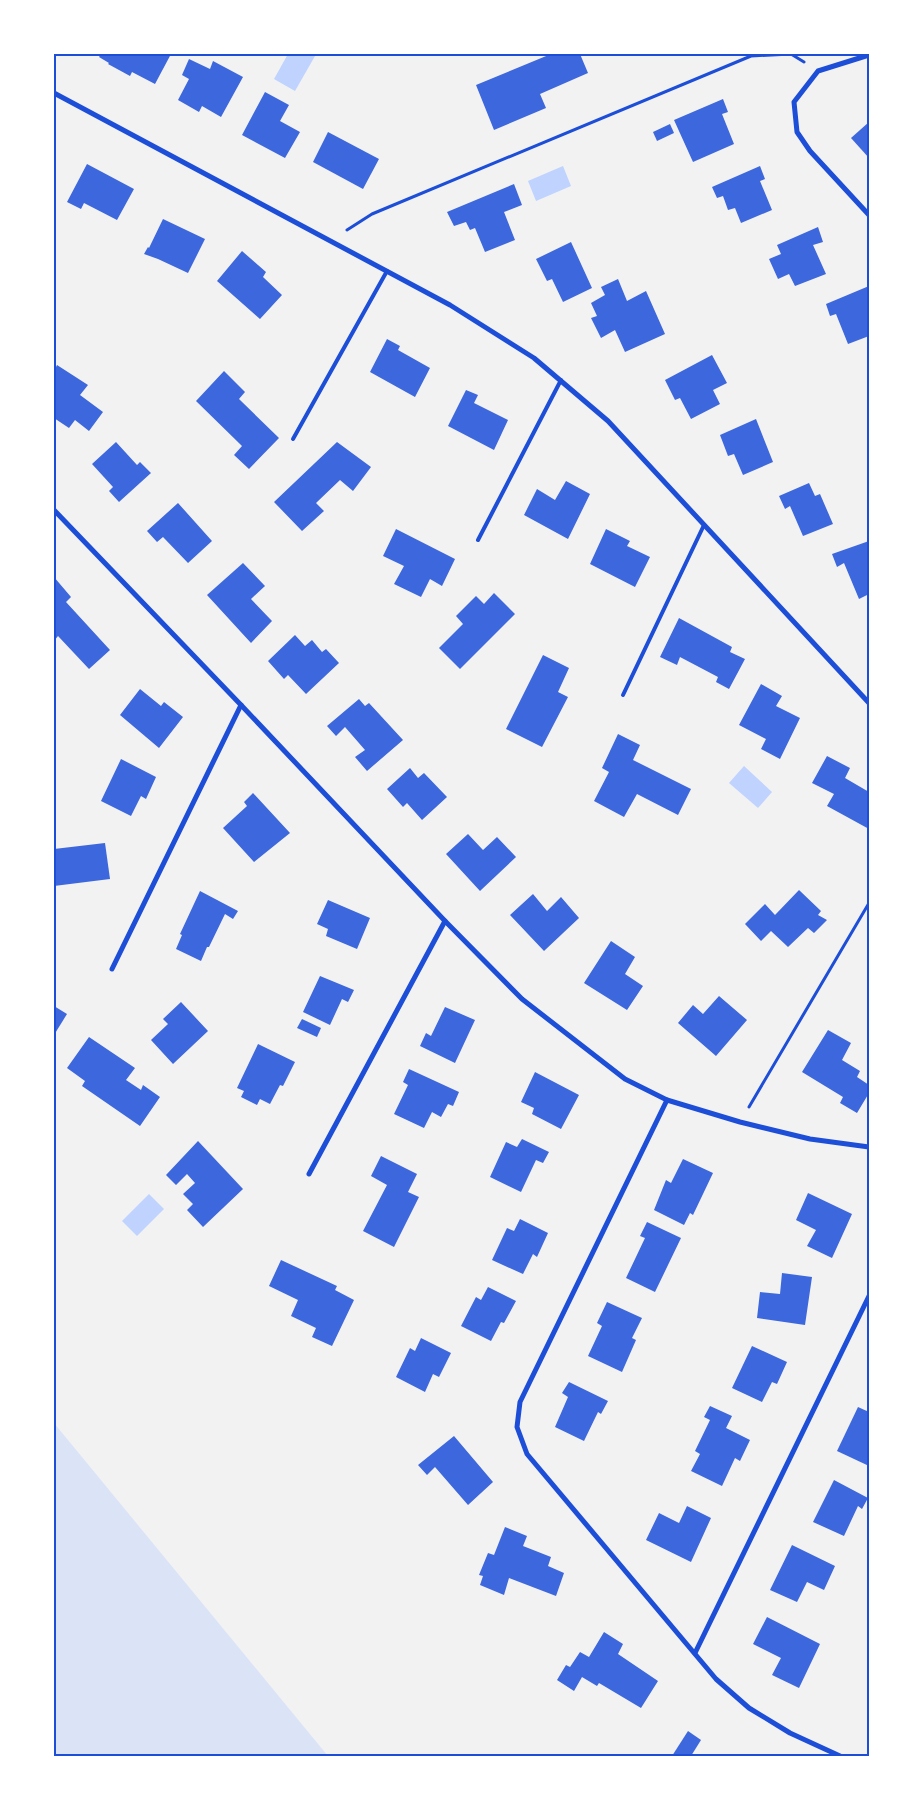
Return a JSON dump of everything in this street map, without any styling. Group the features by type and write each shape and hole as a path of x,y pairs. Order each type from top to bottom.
{"street":[{"path":"869,56 818,71 794,102 797,132 810,151 869,215"},
{"path":"56,95 450,304 534,358 608,421 869,703"},
{"path":"54,510 241,704 445,921 522,999 625,1079 667,1100 740,1122 810,1139 869,1148"},
{"path":"112,969 241,704"},
{"path":"309,1174 445,921"},
{"path":"667,1100 520,1402 517,1427 527,1454 716,1679 749,1708 790,1733 840,1756"},
{"path":"695,1653 869,1296"}],"lane":[{"path":"293,439 387,271"},
{"path":"478,540 561,380"},
{"path":"623,695 704,525"}],"path":[{"path":"332,240 372,214 752,56 791,54 818,71"},
{"path":"740,1122 763,1086 869,903"}],"shaded area":[{"path":"54,1423 328,1756 54,1756"}],"water":[{"path":"288,54 311,54 315,56 295,91 274,79"},
{"path":"563,166 571,186 536,201 528,181"},
{"path":"744,766 772,792 758,808 729,783"},
{"path":"149,1194 164,1209 137,1236 122,1221"}],"building":[{"path":"101,54 171,54 155,84 132,72 130,76 108,64 99,57"},
{"path":"551,54 580,54 588,73 540,94 546,108 494,130 476,85"},
{"path":"189,59 210,69 213,61 243,77 221,117 202,106 199,112 178,100 189,79 182,75"},
{"path":"265,92 289,105 280,121 300,132 285,158 242,135"},
{"path":"723,99 728,112 722,114 734,144 693,162 674,120"},
{"path":"869,122 869,158 851,138"},
{"path":"670,124 674,133 657,141 653,132"},
{"path":"328,132 379,159 363,189 313,162"},
{"path":"87,164 134,189 117,220 84,203 81,209 67,202"},
{"path":"760,166 765,179 760,181 772,210 741,223 735,208 728,210 723,196 717,198 712,187"},
{"path":"514,184 522,205 504,212 515,240 485,252 475,228 470,230 466,222 454,226 447,212"},
{"path":"163,219 205,239 188,273 144,254 149,248"},
{"path":"818,227 823,242 813,245 826,274 795,286 789,274 778,279 769,259 781,254 777,245"},
{"path":"571,242 592,288 563,302 552,279 547,281 536,259"},
{"path":"242,251 266,272 263,277 282,295 260,319 217,281"},
{"path":"618,279 627,301 646,291 665,334 625,352 615,330 601,338 591,318 597,316 591,303 605,295 601,287"},
{"path":"869,286 869,301 867,302 869,308 869,336 848,344 836,314 830,316 826,304"},
{"path":"387,339 400,346 398,350 430,368 415,397 370,372"},
{"path":"712,355 727,383 713,390 720,404 691,419 680,398 675,400 665,380"},
{"path":"57,365 88,385 80,395 103,412 89,431 75,420 69,428 54,418 54,371"},
{"path":"224,371 245,392 239,399 279,438 249,469 234,455 242,446 196,401"},
{"path":"466,390 478,395 474,403 508,420 494,450 448,426"},
{"path":"756,419 773,462 743,475 734,454 728,456 720,435"},
{"path":"116,442 137,465 140,462 151,473 119,502 109,491 113,487 92,464"},
{"path":"337,442 371,467 353,491 340,480 316,503 324,511 302,531 274,502"},
{"path":"566,481 590,494 568,539 524,515 537,489 555,500"},
{"path":"809,483 815,496 820,494 833,524 803,536 790,506 785,509 779,496"},
{"path":"178,503 212,541 188,563 163,537 157,542 147,531"},
{"path":"396,529 455,559 442,586 430,579 421,597 394,584 404,566 383,556"},
{"path":"606,529 630,541 627,546 650,557 635,587 590,564"},
{"path":"869,541 869,594 859,599 844,563 837,567 832,554"},
{"path":"243,563 265,586 251,599 272,621 251,643 207,595"},
{"path":"54,577 71,597 66,602 110,650 89,669 58,636 54,641"},
{"path":"494,593 515,614 460,669 439,648 463,624 456,616 476,596 484,604"},
{"path":"679,618 732,647 730,652 745,659 729,689 716,682 718,677 680,657 677,665 660,657"},
{"path":"295,635 305,646 312,640 322,652 326,649 339,663 306,694 288,675 284,679 268,661"},
{"path":"543,655 569,668 558,692 568,697 542,747 506,729"},
{"path":"761,684 782,696 776,706 800,718 780,759 761,749 766,739 739,725"},
{"path":"140,689 161,706 164,702 183,717 159,748 120,715"},
{"path":"359,699 365,706 369,703 403,740 367,771 355,757 365,750 345,727 336,736 327,726"},
{"path":"618,734 640,745 633,760 691,789 678,815 637,794 624,817 594,801 609,772 602,768"},
{"path":"827,756 850,768 845,778 869,792 869,829 827,806 834,794 812,783"},
{"path":"121,759 156,777 146,799 141,796 131,816 101,801"},
{"path":"410,768 418,778 424,773 447,797 422,820 407,803 403,807 387,789"},
{"path":"253,793 290,833 254,862 223,828 247,806 244,802"},
{"path":"468,834 483,850 497,837 516,857 480,891 446,854"},
{"path":"105,843 110,879 54,886 54,849"},
{"path":"799,890 821,911 818,915 827,920 814,933 808,928 788,947 771,931 761,941 745,924 765,904 775,915"},
{"path":"200,891 238,911 233,919 225,914 201,961 176,949 182,935 180,934"},
{"path":"533,894 547,911 561,897 579,918 544,951 510,915"},
{"path":"328,900 370,918 357,949 326,936 328,929 317,924"},
{"path":"611,941 635,957 625,974 643,986 627,1010 584,983"},
{"path":"320,976 354,990 348,1002 342,999 330,1025 303,1012"},
{"path":"719,996 747,1020 716,1056 678,1023 693,1005 703,1014"},
{"path":"181,1002 208,1031 173,1064 151,1040 168,1024 163,1019"},
{"path":"54,1006 67,1014 54,1035"},
{"path":"445,1007 475,1020 455,1063 420,1046 426,1033 431,1036"},
{"path":"302,1019 321,1028 317,1037 297,1028"},
{"path":"828,1030 851,1043 842,1060 860,1071 857,1077 869,1085 869,1093 857,1113 840,1103 843,1097 802,1072"},
{"path":"89,1037 135,1068 126,1080 141,1090 143,1085 160,1097 140,1126 82,1086 85,1081 67,1068"},
{"path":"258,1044 295,1062 283,1086 280,1085 270,1104 260,1099 257,1105 241,1097 244,1091 237,1088"},
{"path":"409,1069 459,1092 453,1106 448,1104 441,1117 432,1112 424,1128 394,1114 408,1085 403,1082"},
{"path":"535,1072 579,1095 561,1129 532,1114 534,1108 521,1102"},
{"path":"522,1139 549,1152 543,1163 536,1160 521,1192 490,1177 506,1142 517,1147"},
{"path":"198,1141 243,1189 203,1227 187,1210 193,1204 183,1194 195,1183 187,1174 176,1185 166,1175"},
{"path":"381,1156 417,1174 408,1192 419,1197 394,1247 363,1231 387,1185 371,1176"},
{"path":"683,1159 713,1173 693,1215 690,1213 684,1225 654,1210 666,1180 671,1183"},
{"path":"808,1193 852,1214 832,1258 807,1246 816,1230 796,1220"},
{"path":"520,1219 548,1233 537,1257 533,1254 523,1274 492,1260 507,1228 514,1231"},
{"path":"647,1222 681,1238 655,1292 626,1278 645,1238 640,1236"},
{"path":"281,1260 337,1286 335,1290 354,1300 332,1346 312,1337 316,1328 291,1316 298,1300 269,1286"},
{"path":"782,1273 812,1277 805,1325 757,1318 760,1292 780,1294"},
{"path":"488,1287 516,1301 504,1323 501,1322 491,1341 461,1326 476,1297 481,1300"},
{"path":"607,1302 642,1318 632,1338 636,1340 622,1372 588,1356 602,1326 597,1323"},
{"path":"421,1338 451,1353 439,1377 433,1374 425,1392 396,1377 410,1348 415,1351"},
{"path":"752,1346 787,1362 777,1384 772,1382 762,1402 732,1388"},
{"path":"569,1382 608,1401 601,1414 598,1412 584,1441 555,1427 568,1397 562,1393"},
{"path":"710,1406 732,1416 726,1428 750,1440 740,1461 735,1458 722,1486 691,1471 700,1454 695,1451 710,1420 704,1417"},
{"path":"858,1407 869,1412 869,1466 837,1451"},
{"path":"454,1436 493,1482 468,1505 435,1467 427,1475 418,1465"},
{"path":"834,1480 868,1498 862,1509 858,1506 844,1536 813,1522"},
{"path":"687,1506 711,1518 691,1562 646,1540 659,1513 679,1523"},
{"path":"505,1527 527,1536 523,1546 551,1557 548,1566 564,1573 556,1596 509,1578 504,1595 480,1585 483,1576 479,1575 488,1553 494,1555"},
{"path":"792,1545 835,1566 824,1590 807,1582 797,1602 770,1590"},
{"path":"767,1617 820,1644 799,1688 772,1675 781,1658 753,1644"},
{"path":"604,1632 623,1644 618,1654 658,1681 641,1708 599,1683 597,1686 582,1677 574,1691 557,1680 566,1665 570,1667 580,1652 589,1657"},
{"path":"688,1731 701,1740 691,1756 672,1756"}]}
